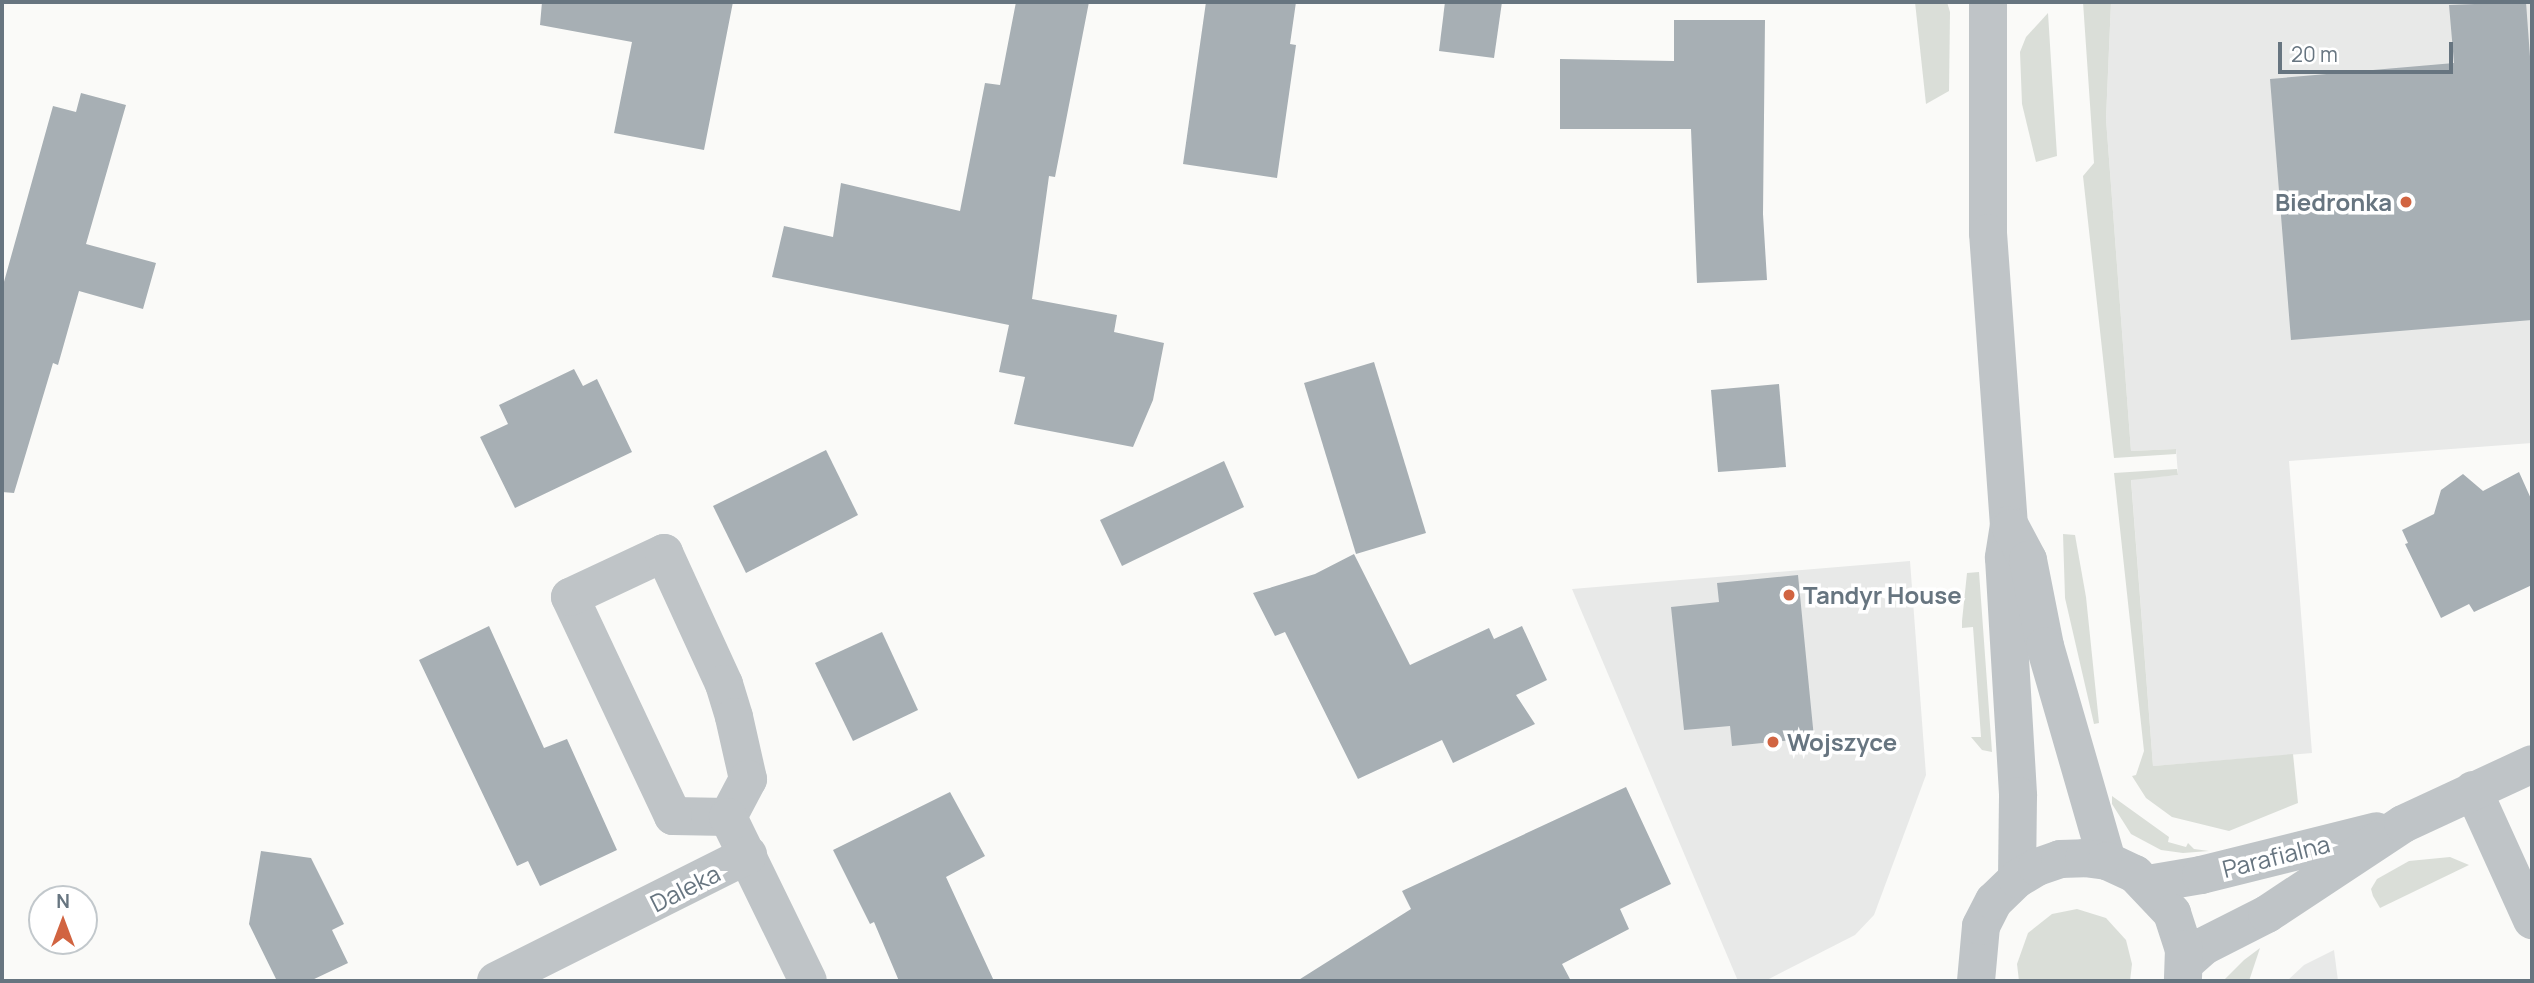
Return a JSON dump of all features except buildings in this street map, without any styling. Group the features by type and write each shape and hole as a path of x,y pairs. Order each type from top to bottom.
{"street":[{"path":"1988,2 1989,233 2009,525 2004,558 2018,796 2017,879"},
{"path":"2009,525 2028,560 2045,646 2107,861"},
{"path":"664,553 724,684 734,717 748,779 728,817 673,816 570,597 664,553"},
{"name":"Parafialna","path":"2184,972 2204,947 2267,915 2403,824 2532,764"},
{"path":"2473,790 2532,920"},
{"path":"728,817 748,855"},
{"name":"Parafialna","path":"2148,884 2201,875 2403,824"},
{"name":"Daleka","path":"496,981 748,855 808,981"},
{"path":"1944,981 1976,968 1981,926 1994,901 2017,879 2060,859 2107,861 2135,874 2148,884 2172,913 2180,934 2184,972"}],"shaded area":[{"path":"1915,2 1947,2 1950,12 1949,91 1926,104"},
{"path":"2083,2 2111,2 2106,119 2131,451 2176,449 2176,454 2114,458 2083,176 2094,163"},
{"path":"2111,2 2532,2 2532,443 2289,461 2312,753 2153,766 2131,479 2178,475 2176,449 2131,451 2106,119"},
{"path":"2048,13 2057,156 2036,162 2022,104 2020,52 2026,37"},
{"path":"2177,469 2178,475 2131,480 2153,766 2293,754 2298,803 2229,831 2172,817 2146,798 2132,776 2136,775 2144,751 2114,473"},
{"path":"2063,534 2075,535 2086,597 2099,723 2094,724 2065,598"},
{"path":"1910,561 1926,775 1874,915 1855,935 1765,981 1738,981 1572,589"},
{"path":"1979,572 1992,752 1982,750 1971,737 1981,737 1973,627 1962,628 1967,573"},
{"path":"2112,796 2169,837 2168,842 2186,847 2188,843 2194,849 2209,851 2183,853 2161,850 2131,834 2112,804"},
{"path":"2450,857 2469,865 2380,908 2371,889 2377,879 2409,861"},
{"path":"2077,909 2106,918 2126,940 2132,964 2130,981 2019,981 2017,964 2028,933 2052,914"},
{"path":"2260,948 2249,981 2223,981 2244,960"},
{"path":"2334,950 2338,981 2287,981 2304,965"}],"place":[{"name":"Biedronka","path":"2406,202"},
{"name":"Tandyr House","path":"1789,595"},
{"name":"Wojszyce","path":"1773,742"}]}
